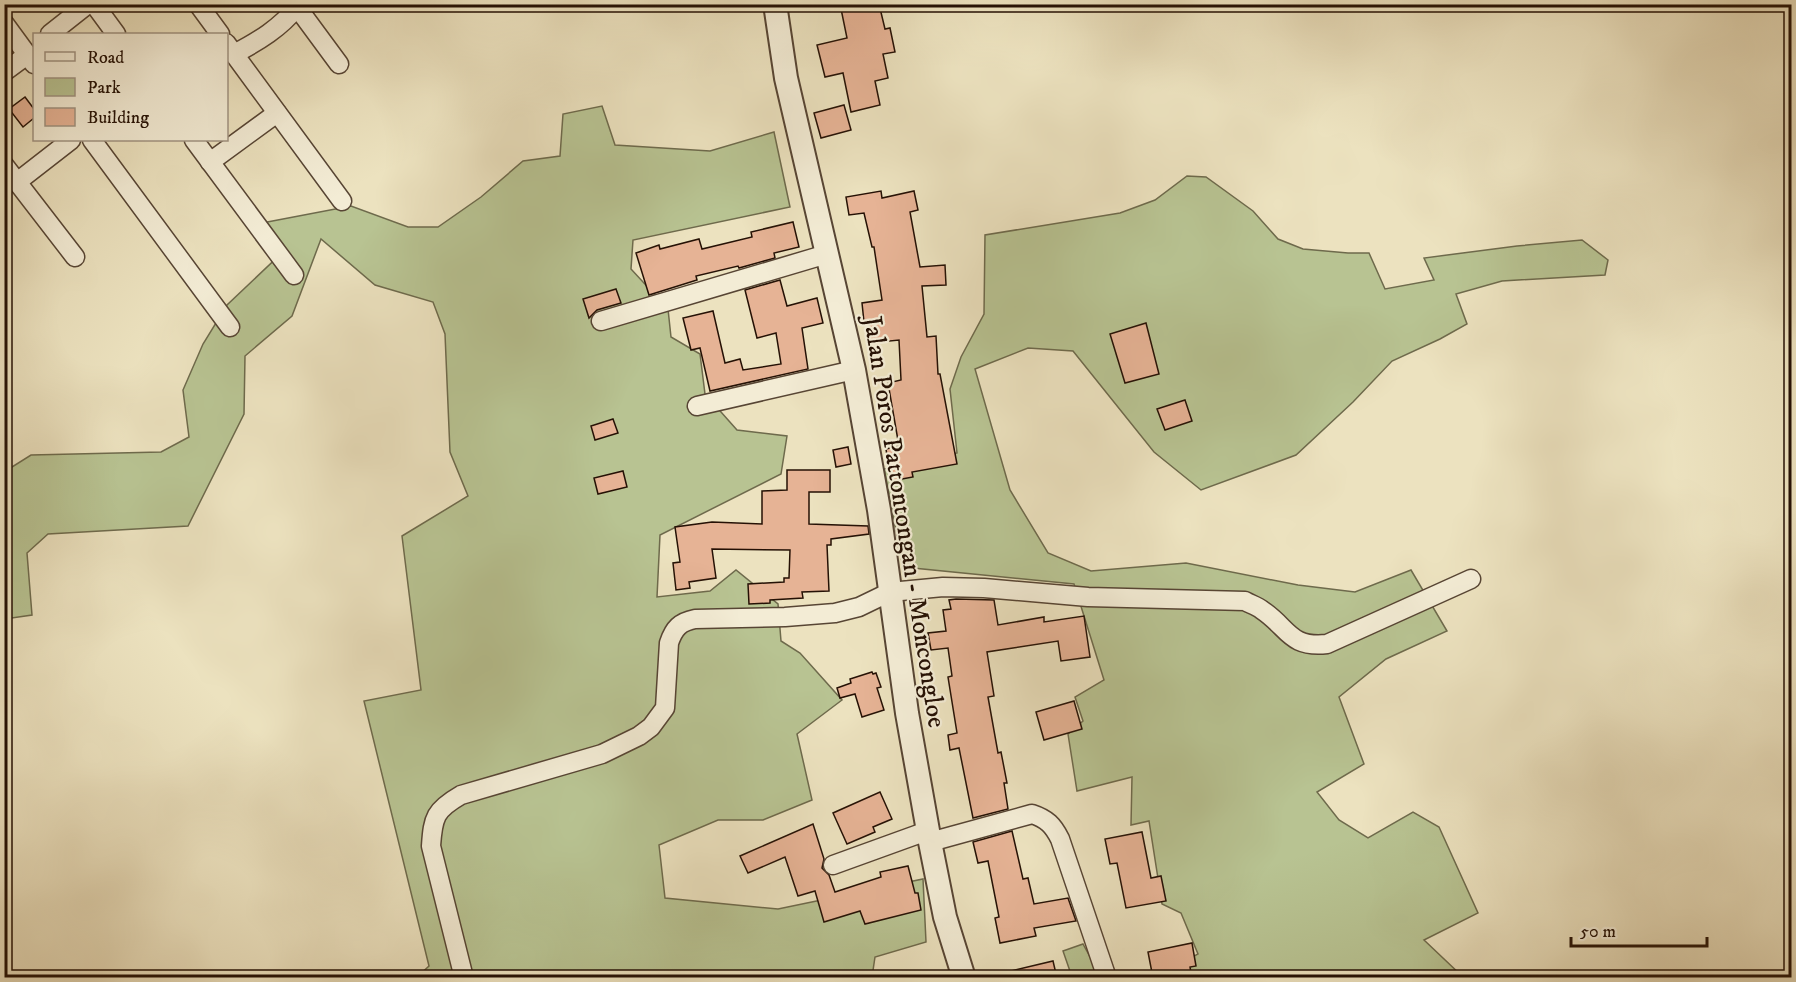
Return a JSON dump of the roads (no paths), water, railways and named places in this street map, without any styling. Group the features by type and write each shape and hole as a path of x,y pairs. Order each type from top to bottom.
{"street":[{"path":"51,33 88,4"},
{"path":"94,4 115,33"},
{"path":"198,4 219,33"},
{"name":"Jalan Poros Pattontongan - Moncongloe","path":"775,4 786,78 854,370 879,510 907,713 928,837 945,917 964,978"},
{"path":"339,64 296,6 278,28 230,49 342,201"},
{"path":"4,22 31,55 4,72"},
{"path":"210,162 277,113"},
{"path":"17,182 70,141"},
{"path":"93,141 230,327"},
{"path":"195,141 294,275"},
{"path":"4,165 75,257"},
{"path":"601,321 827,254"},
{"path":"697,406 854,370"},
{"path":"464,978 431,846 432,828 436,815 444,804 461,795 602,754 639,736 651,727 664,708 669,643 679,624 686,621 835,613 858,607 890,592 943,587 984,588 1089,597 1245,601 1262,609 1295,639 1311,646 1327,644 1472,579"},
{"path":"833,865 928,837 1032,814 1044,818 1053,825 1060,839 1107,978"}]}
